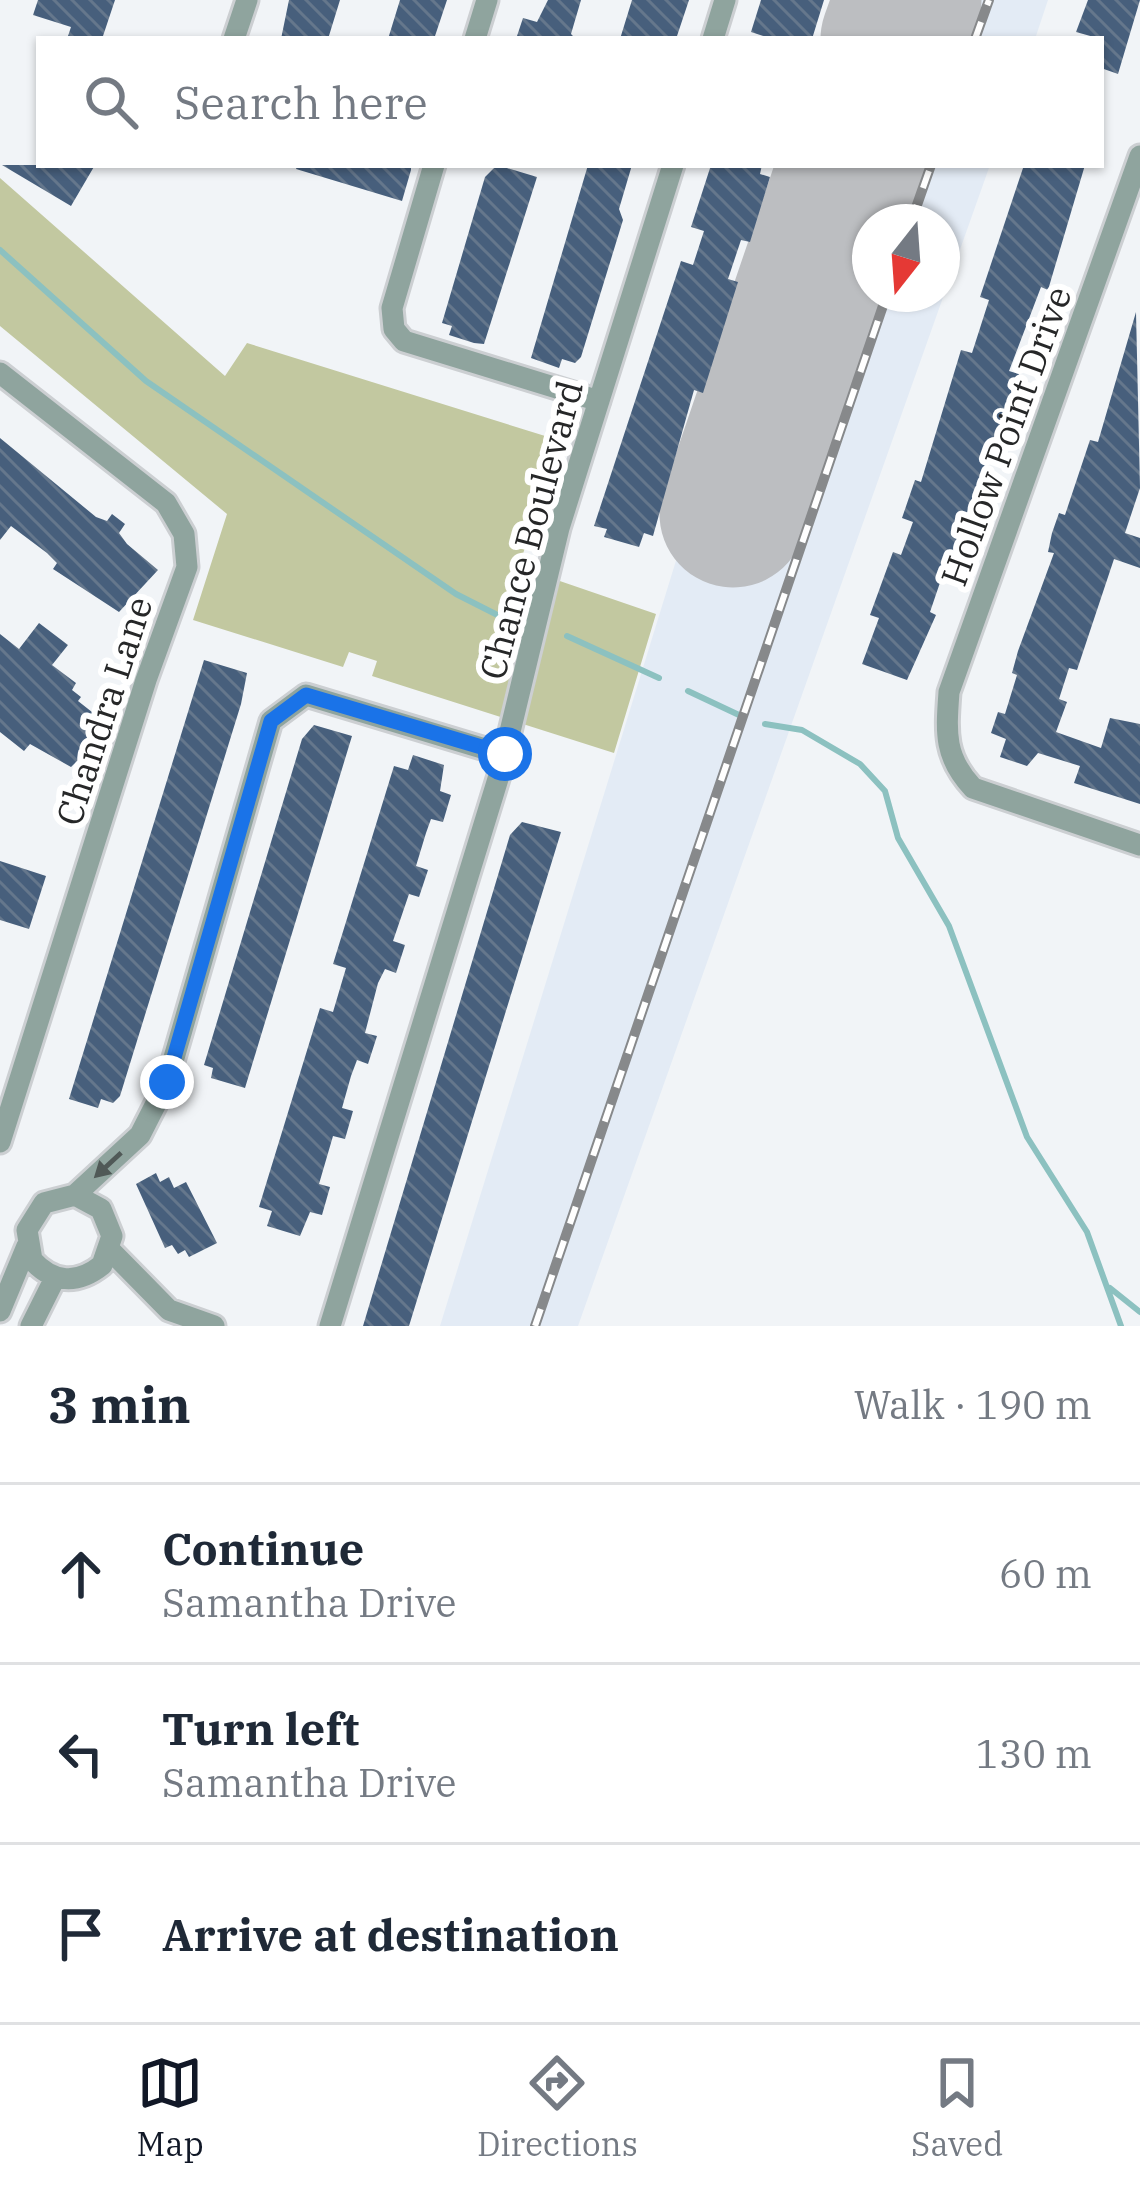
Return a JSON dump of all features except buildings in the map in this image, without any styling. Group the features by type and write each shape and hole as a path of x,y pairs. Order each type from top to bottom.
{"street":[{"path":"235,36 247,0"},
{"path":"476,36 487,0"},
{"path":"713,36 725,0"},
{"name":"Hollow Point Drive","path":"1140,156 949,692 945,741 953,766 973,788 1140,845"},
{"path":"433,168 392,308 394,329 404,341 599,401"},
{"name":"Chance Boulevard","path":"330,1326 505,754 559,528 672,168"},
{"name":"Chandra Lane","path":"1,375 166,503 184,534 187,567 146,680 1,1134"},
{"path":"75,1195 140,1135 167,1082 271,721 306,695 505,754"},
{"path":"27,1246 32,1260 55,1278 88,1276 110,1250 109,1221 100,1209 75,1195 58,1196 33,1215 27,1246 3,1298 43,1303"},
{"path":"110,1250 169,1310 214,1326"},
{"path":"32,1326 55,1278"}],"shaded area":[{"path":"850,0 1048,0 1036,36 839,36"},
{"path":"797,168 989,168 960,250 960,204 852,204 852,312 938,312 578,1326 440,1326"}],"green space":[{"path":"0,178 225,376 247,343 558,440 519,567 656,614 614,753 372,676 377,661 349,652 343,667 193,620 227,514 0,326"}],"waterway":[{"path":"0,250 146,381 456,594 515,624"},
{"path":"567,636 659,678"},
{"path":"688,691 739,715"},
{"path":"765,724 802,730 860,764 885,791 898,838 949,926 1027,1137 1087,1232 1121,1326"},
{"path":"1110,1288 1140,1312"}],"runway":[{"path":"895,36 908,0"},
{"path":"733,514 851,168"}],"railway":[{"path":"976,36 989,0"},
{"path":"917,204 930,168"},
{"path":"535,1326 881,312"}],"route":[{"path":"167,1082 271,721 306,695 505,754"}]}
